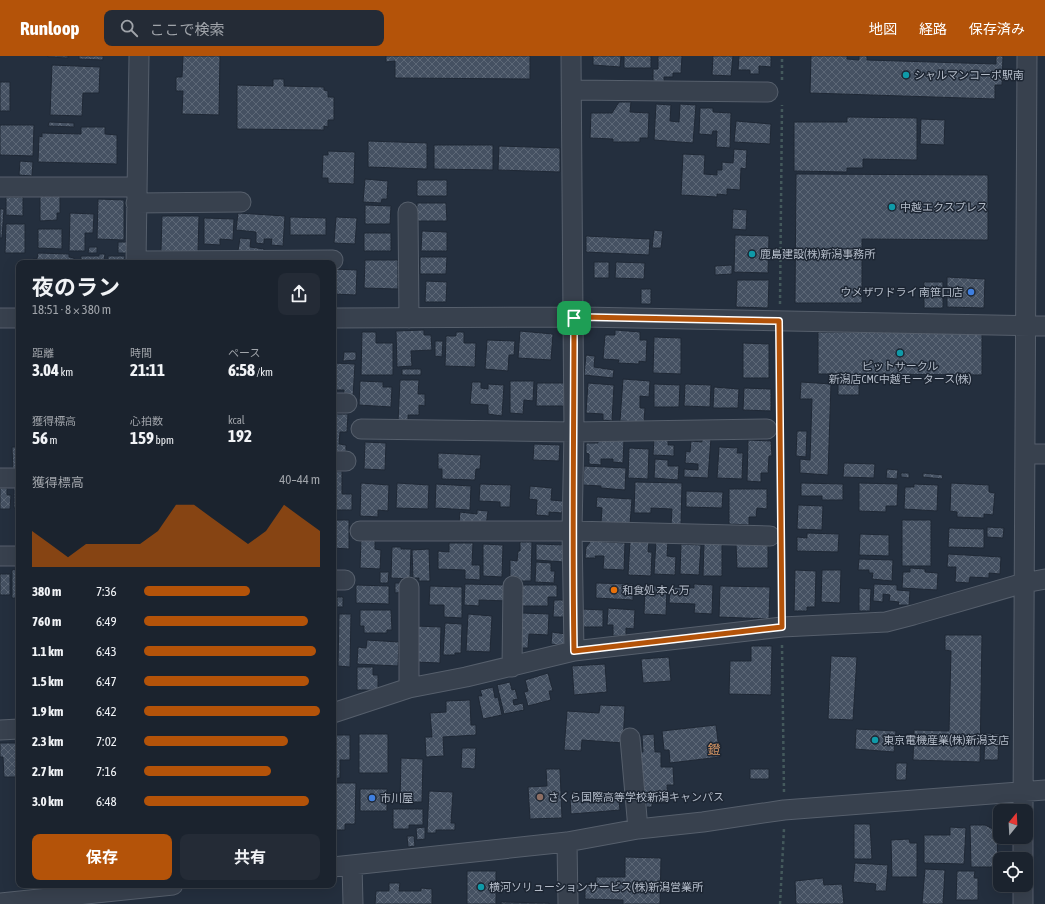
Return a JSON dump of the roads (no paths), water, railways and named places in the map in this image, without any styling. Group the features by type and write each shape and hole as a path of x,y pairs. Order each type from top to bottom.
{"street":[{"path":"136,260 139,56"},
{"path":"571,56 574,318 572,531 574,651"},
{"path":"1023,804 1027,56"},
{"path":"572,90 777,94"},
{"path":"0,187 241,202"},
{"path":"408,212 409,318"},
{"path":"0,318 16,318"},
{"path":"336,318 574,318 1045,326"},
{"path":"361,429 574,432 776,429"},
{"path":"1025,454 1045,454"},
{"path":"0,478 16,478"},
{"path":"360,531 572,531 777,538"},
{"path":"0,556 16,556"},
{"path":"336,712 409,688 512,667 574,651 782,627 886,622 913,616 1024,583 1045,579"},
{"path":"512,667 513,586"},
{"path":"409,587 409,688"},
{"path":"0,730 16,729"},
{"path":"630,738 638,829"},
{"path":"336,867 567,842 638,829 702,822 784,810 1045,790"},
{"path":"567,842 568,904"},
{"path":"352,865 353,904"},
{"path":"0,903 133,893 157,888"},
{"path":"1023,892 1023,904"}],"place":[{"name":"シャルマンコーポ駅南","path":"906,75"},
{"name":"中越エクスプレス","path":"892,207"},
{"name":"鹿島建設(株)新潟事務所","path":"752,254"},
{"name":"ウメザワドライ 南笹口店","path":"971,292"},
{"name":"ピットサークル 新潟店CMC中越モータース(株)","path":"900,353"},
{"name":"和食処 本ん万","path":"614,590"},
{"name":"東京電機産業(株)新潟支店","path":"875,740"},
{"name":"さくら国際高等学校新潟キャンパス","path":"540,797"},
{"name":"市川屋","path":"372,798"},
{"name":"横河ソリューションサービス(株)新潟営業所","path":"481,887"}],"district":[{"name":"鐙","path":"714,749"}]}
